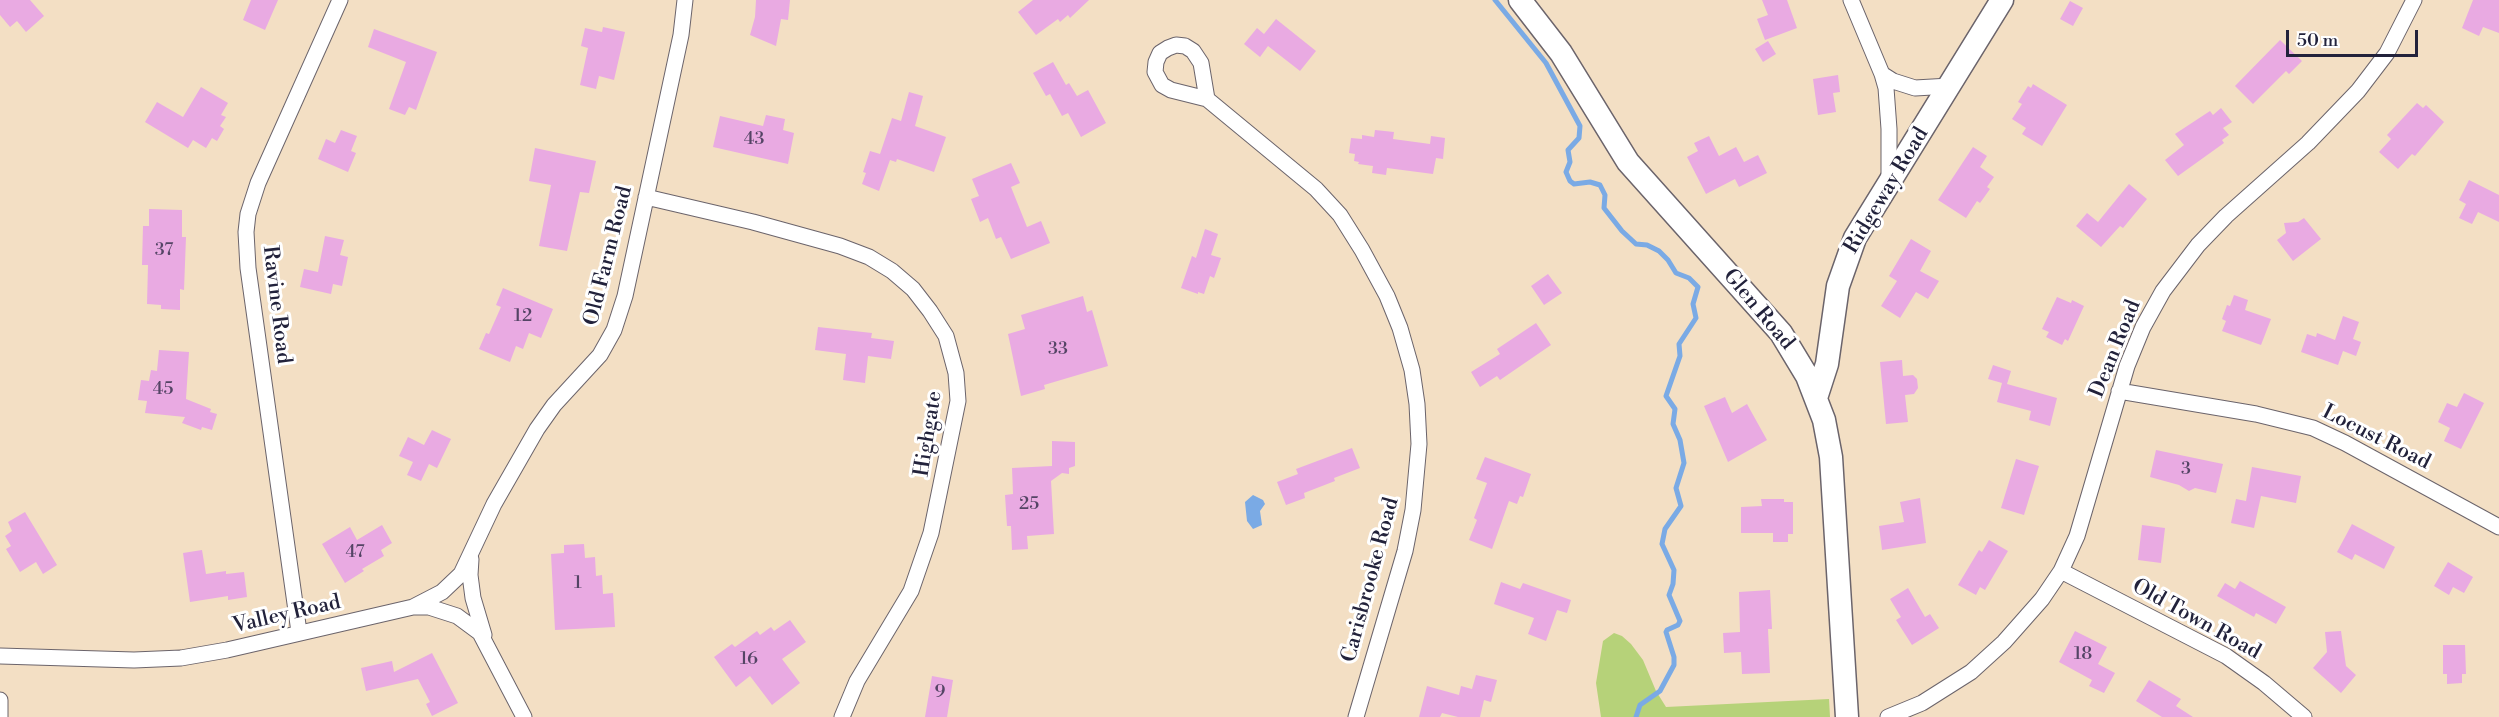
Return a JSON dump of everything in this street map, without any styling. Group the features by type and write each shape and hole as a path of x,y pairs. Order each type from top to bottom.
{"street":[{"name":"Ravine Road","path":"299,632 248,268 246,232 248,214 258,183 340,0"},
{"name":"Old Farm Road","path":"413,607 438,595 452,584 464,569 494,504 543,421 600,355 612,337 623,305 681,35 685,0"},
{"name":"Glen Road","path":"1520,0 1561,53 1628,162 1785,338 1801,364 1816,398 1827,432 1833,472 1847,717"},
{"path":"1851,0 1882,74 1889,122 1889,183"},
{"name":"Ridgeway Road","path":"1816,398 1827,364 1842,272 1866,218 2002,0"},
{"name":"Dean Road","path":"1888,717 1922,703 1971,672 2021,625 2061,571 2077,536 2119,391 2143,327 2175,273 2226,216 2308,143 2358,91 2386,53 2414,0"},
{"path":"1882,74 1893,81 1915,88 1950,86"},
{"name":"Carisbrooke Road","path":"1207,99 1316,189 1340,215 1362,249 1386,296 1400,328 1412,370 1419,438 1413,510 1405,551 1356,717"},
{"name":"Highgate","path":"646,197 753,222 840,246 869,257 892,271 913,289 946,336 956,373 958,401 931,533 911,591 857,681 842,717"},
{"name":"Locust Road","path":"2119,391 2256,414 2313,428 2499,527"},
{"name":"Old Farm Road","path":"471,556 470,574 473,598 487,643"},
{"name":"Old Town Road","path":"2061,571 2226,656 2264,683 2304,717"},
{"name":"Valley Road","path":"0,656 166,659 227,650 413,607 435,608 451,613 472,625 487,643 524,717"},
{"path":"0,700 0,717"}],"green space":[{"path":"1614,633 1622,636 1631,644 1643,660 1656,691 1666,707 1829,699 1830,717 1601,717 1596,683 1603,641"}],"water":[{"path":"1253,495 1263,500 1265,504 1260,511 1262,525 1253,529 1247,521 1245,502"}],"building":[{"path":"0,0 30,0 44,16 26,32 17,21 10,27 0,15"},
{"path":"251,0 278,0 265,30 243,20"},
{"path":"756,0 790,0 788,20 781,19 776,46 750,35 755,17"},
{"path":"1033,0 1089,0 1070,18 1068,15 1060,22 1058,19 1036,35 1018,12"},
{"path":"1762,0 1787,0 1797,28 1765,40 1757,19 1768,15"},
{"path":"2473,0 2499,0 2499,33 2483,27 2479,36 2462,28"},
{"path":"2070,1 2083,8 2073,26 2060,19"},
{"path":"1276,19 1316,51 1300,71 1268,46 1260,57 1244,44 1257,28 1264,34"},
{"path":"603,27 625,32 614,80 599,76 596,89 580,85 588,48 581,46 585,28 602,32"},
{"path":"374,29 437,52 416,110 409,107 405,115 389,109 406,62 368,47"},
{"path":"2280,40 2302,61 2289,74 2286,71 2253,104 2235,86"},
{"path":"1768,41 1776,54 1763,62 1755,49"},
{"path":"1053,62 1066,85 1069,83 1077,96 1088,90 1106,123 1081,137 1068,113 1062,116 1050,94 1046,96 1033,73"},
{"path":"1838,75 1840,92 1833,93 1836,112 1818,115 1813,79"},
{"path":"2033,84 2067,105 2042,146 2022,134 2026,128 2012,119 2022,104 2018,102 2028,86 2031,88"},
{"path":"201,87 228,103 221,115 226,117 220,126 224,129 217,141 212,138 206,148 193,140 188,148 145,122 157,102 183,117"},
{"path":"909,92 923,96 915,126 946,137 934,172 897,159 896,162 890,160 879,191 862,184 866,173 863,172 870,151 880,154 892,118 901,121"},
{"path":"2417,103 2423,108 2426,105 2444,122 2415,156 2412,154 2398,169 2379,152 2391,139 2387,135"},
{"path":"2221,108 2232,122 2223,128 2229,135 2222,140 2224,143 2178,176 2165,160 2184,145 2175,134 2210,111 2213,115"},
{"path":"766,115 785,119 783,130 794,133 788,164 713,147 720,116 763,126"},
{"path":"341,130 357,136 351,151 356,153 348,172 318,159 326,139 335,143"},
{"path":"1375,130 1394,132 1393,139 1430,144 1431,136 1445,138 1443,159 1436,158 1433,174 1387,168 1386,175 1372,173 1373,166 1358,164 1359,162 1354,161 1355,154 1349,153 1351,138 1362,139 1362,135 1374,137"},
{"path":"1709,136 1719,156 1736,147 1744,162 1758,155 1767,173 1739,187 1735,179 1706,194 1687,157 1698,151 1694,143"},
{"path":"1973,147 1987,156 1980,167 1994,177 1987,187 1990,189 1980,203 1977,201 1966,218 1938,200"},
{"path":"535,148 596,161 589,193 580,192 567,251 539,246 551,185 529,181"},
{"path":"1011,163 1020,183 1011,187 1027,227 1041,221 1050,243 1011,259 1001,237 996,239 988,218 980,222 971,199 979,196 972,179"},
{"path":"2469,180 2499,195 2499,222 2478,212 2472,224 2459,218 2466,204 2459,200"},
{"path":"2129,184 2147,199 2123,228 2120,226 2101,247 2076,226 2087,213 2098,222"},
{"path":"149,209 182,210 182,237 186,237 184,290 180,289 180,310 161,309 161,305 147,304 148,265 142,265 143,226 149,226"},
{"path":"2304,218 2321,239 2293,261 2277,240 2286,233 2284,223 2298,222"},
{"path":"1205,229 1218,234 1211,255 1221,258 1214,278 1210,276 1204,294 1198,292 1198,294 1181,288 1192,256 1196,258"},
{"path":"325,236 344,240 340,255 348,257 342,286 333,284 331,294 300,287 304,269 318,272"},
{"path":"1911,239 1931,251 1920,271 1939,281 1928,299 1916,292 1900,318 1881,306 1897,281 1889,276"},
{"path":"1548,274 1562,293 1544,305 1531,286"},
{"path":"503,288 553,309 541,338 529,333 523,349 516,346 510,362 479,349 486,333 489,334 501,307 496,305"},
{"path":"2234,295 2248,300 2245,310 2271,319 2261,345 2222,331 2226,321 2222,319"},
{"path":"1083,296 1087,312 1092,310 1108,366 1044,385 1045,389 1021,396 1008,334 1025,329 1021,315"},
{"path":"2057,297 2071,303 2072,300 2084,306 2068,341 2065,339 2062,345 2046,337 2049,332 2042,329"},
{"path":"2343,316 2359,322 2353,339 2361,342 2356,356 2343,351 2338,365 2301,352 2307,334 2316,337 2317,333 2335,340"},
{"path":"1536,323 1551,345 1500,380 1497,376 1480,387 1471,372 1500,354 1497,349"},
{"path":"818,327 872,333 871,338 894,341 891,359 868,356 865,383 843,380 846,354 815,350"},
{"path":"159,350 189,352 186,399 211,409 210,412 217,414 212,430 202,427 201,430 182,423 185,417 145,413 147,401 138,400 141,380 149,381 151,370 157,371"},
{"path":"1902,360 1903,376 1913,375 1917,379 1918,388 1914,394 1905,395 1908,422 1886,424 1880,362"},
{"path":"1993,365 2011,371 2007,384 2057,398 2050,426 2029,420 2031,411 1997,402 2002,383 1988,379"},
{"path":"2464,393 2484,403 2461,449 2444,441 2450,428 2438,422 2447,403 2457,407"},
{"path":"1725,397 1732,413 1747,404 1767,440 1728,462 1704,406"},
{"path":"432,430 451,439 437,468 429,464 421,481 407,475 413,462 399,456 408,437 424,445"},
{"path":"1052,441 1075,442 1075,466 1069,468 1069,474 1062,473 1051,481 1054,534 1027,536 1028,549 1012,550 1011,526 1007,526 1005,495 1013,494 1012,468 1052,466"},
{"path":"1352,448 1360,468 1304,493 1305,498 1286,505 1277,482 1298,474 1296,469"},
{"path":"2156,450 2223,464 2216,493 2195,488 2189,491 2179,485 2150,477"},
{"path":"1485,457 1531,474 1523,497 1520,496 1517,504 1509,501 1492,549 1469,540 1477,520 1474,518 1487,483 1476,479"},
{"path":"2016,459 2039,466 2024,515 2001,508"},
{"path":"2252,467 2301,476 2296,503 2261,496 2254,528 2231,523 2236,499 2246,501"},
{"path":"1920,498 1926,543 1882,550 1879,526 1904,522 1900,502"},
{"path":"1761,499 1784,499 1784,502 1793,502 1793,534 1788,534 1788,542 1773,542 1773,533 1741,533 1741,507 1762,506"},
{"path":"25,512 57,565 43,574 36,562 20,572 6,549 11,546 5,536 12,531 8,522"},
{"path":"2352,524 2395,547 2384,569 2355,554 2352,560 2337,552"},
{"path":"382,525 392,543 381,550 384,556 362,569 364,571 345,583 322,544 350,527 357,540"},
{"path":"2142,525 2165,528 2161,563 2138,560"},
{"path":"1989,540 2008,551 1985,590 1980,587 1976,595 1958,585 1979,550 1982,552"},
{"path":"584,544 585,558 595,557 596,576 602,575 603,594 613,593 615,627 555,630 551,554 564,553 564,545"},
{"path":"202,550 206,574 226,571 226,574 244,572 247,597 228,600 228,596 190,602 183,553"},
{"path":"2448,562 2473,577 2464,593 2453,587 2449,595 2434,586"},
{"path":"2240,581 2286,607 2276,624 2256,613 2254,617 2217,596 2225,583 2235,589"},
{"path":"1501,582 1520,589 1523,583 1571,600 1567,613 1557,610 1546,641 1528,634 1534,618 1494,604"},
{"path":"1908,588 1925,617 1930,614 1939,628 1912,645 1896,620 1901,617 1890,599"},
{"path":"1770,590 1772,629 1768,629 1770,673 1742,674 1741,652 1724,653 1723,633 1740,632 1739,592"},
{"path":"790,620 806,642 782,659 800,683 772,705 750,676 736,687 714,657 732,644 735,647 757,631 760,635 771,627 774,631"},
{"path":"2075,631 2107,647 2098,664 2115,673 2104,693 2089,686 2092,680 2059,662"},
{"path":"2341,631 2346,666 2356,675 2341,693 2313,668 2327,652 2325,632"},
{"path":"2443,645 2465,645 2466,674 2462,674 2462,683 2447,684 2447,674 2443,674"},
{"path":"432,653 458,703 432,716 426,704 430,702 418,679 366,691 361,668 392,661 394,672"},
{"path":"1476,675 1497,680 1491,702 1484,700 1480,717 1458,717 1442,713 1440,717 1419,717 1427,686 1459,695 1461,686 1472,689"},
{"path":"932,676 953,680 947,717 925,717"},
{"path":"2149,680 2181,699 2176,706 2193,717 2162,717 2136,701"}],"waterway":[{"path":"1495,0 1546,63 1580,126 1579,138 1568,150 1570,162 1566,172 1570,181 1574,184 1590,182 1600,185 1605,195 1604,208 1622,231 1636,244 1647,245 1659,251 1676,273 1689,278 1698,287 1693,304 1696,318 1679,344 1680,356 1666,396 1675,409 1673,424 1680,440 1684,463 1676,488 1681,506 1665,529 1662,544 1674,570 1669,595 1680,621 1678,625 1666,632 1674,657 1674,665 1660,691 1640,705 1636,717"}]}
